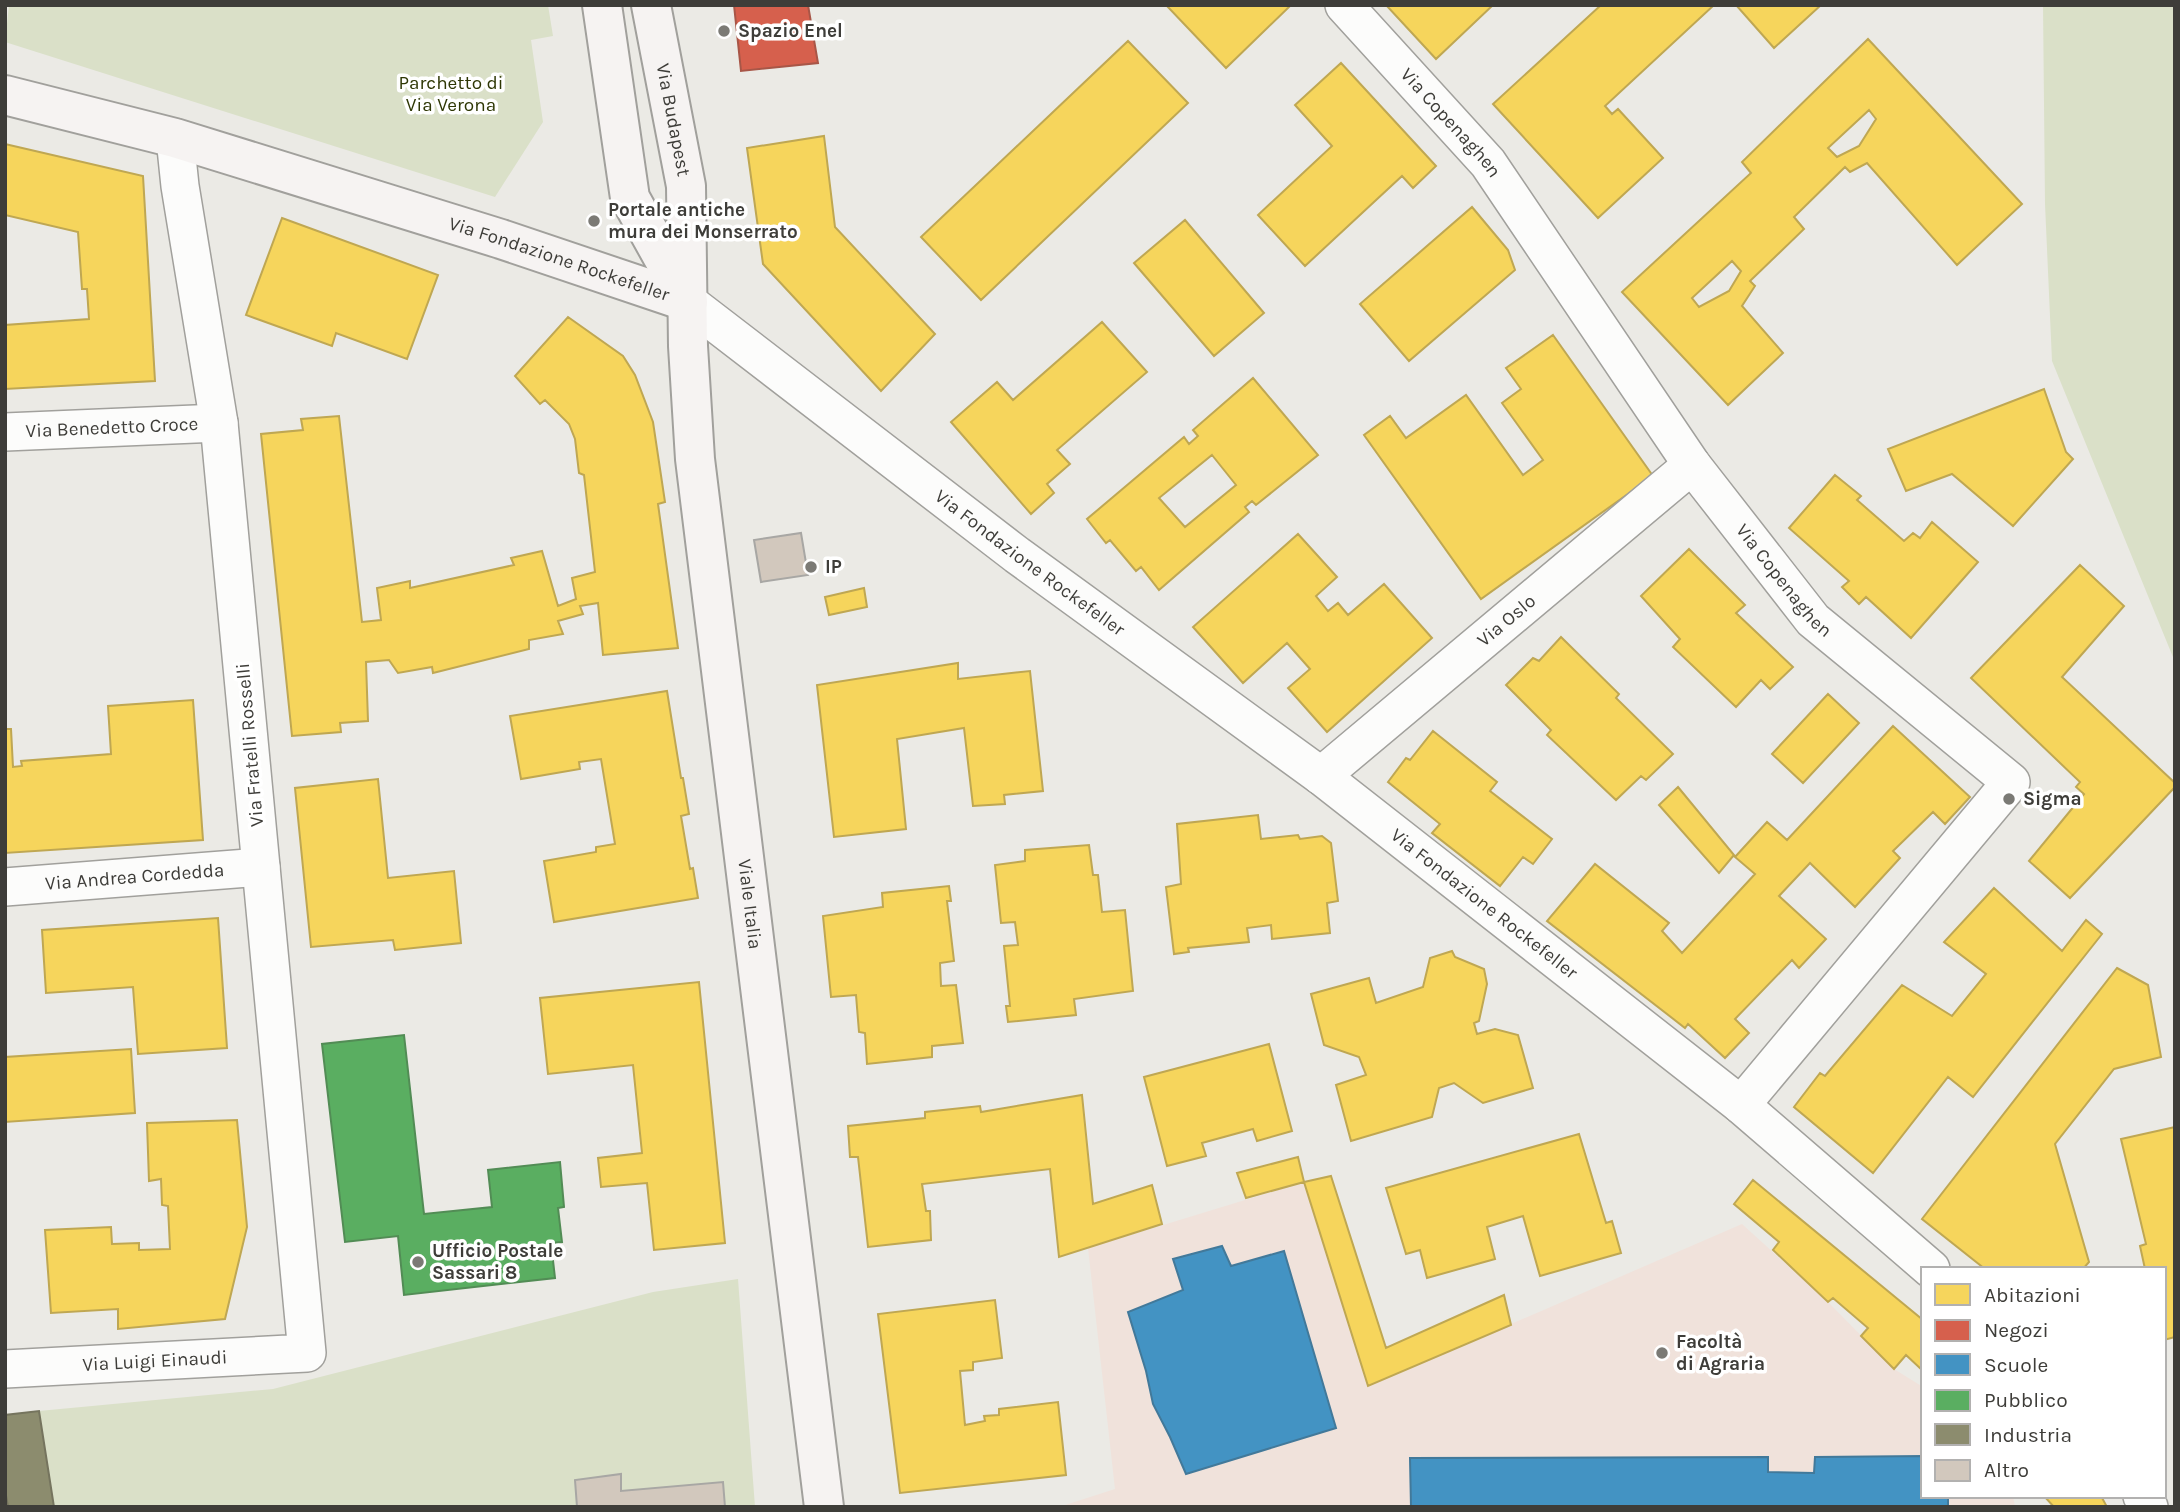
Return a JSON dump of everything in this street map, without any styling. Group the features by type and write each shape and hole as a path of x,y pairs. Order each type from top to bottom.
{"street":[{"path":"601,5 631,198 688,302"},
{"name":"Via Budapest","path":"652,5 686,186 688,302"},
{"name":"Via Copenaghen","path":"1344,5 1488,163 1692,465 1813,620 2011,782 1741,1105"},
{"name":"Via Fondazione Rockefeller","path":"5,95 175,138 501,239 688,302 1017,555 1321,776 1741,1105 1929,1267"},
{"name":"Via Fratelli Rosselli","path":"175,138 180,186 219,423 307,1353"},
{"name":"Viale Italia","path":"688,302 695,459 824,1507"},
{"name":"Via Benedetto Croce","path":"5,432 219,423"},
{"name":"Via Oslo","path":"1321,776 1692,465"},
{"name":"Via Andrea Cordedda","path":"5,887 261,867"},
{"name":"Via Luigi Einaudi","path":"5,1369 307,1353"}],"shaded area":[{"name":"Facoltà di Agraria","path":"1304,1182 1368,1386 1742,1224 1828,1302 1894,1369 1921,1386 1921,1498 2013,1498 2015,1507 1059,1507 1115,1489 1088,1248"}],"green space":[{"name":"Parchetto di Via Verona","path":"9,5 548,5 553,36 531,40 543,122 495,197 5,42"},
{"path":"2043,5 2175,5 2175,662 2052,361 2045,204"},
{"path":"738,1279 755,1507 725,1507 723,1482 621,1491 620,1474 575,1480 577,1507 54,1507 39,1411 273,1389 653,1292"}],"building: Abitazioni":[{"path":"1166,5 1289,5 1290,6 1226,68"},
{"path":"1386,5 1493,5 1436,59"},
{"path":"1601,5 1714,5 1605,106 1612,114 1618,109 1663,158 1598,218 1493,104"},
{"path":"1736,5 1821,5 1774,48"},
{"path":"1868,39 2022,204 1957,265 1867,163 1850,172 1845,167 1794,217 1804,229 1750,281 1755,286 1742,306 1783,353 1728,405 1622,292 1751,173 1742,162","holes":["1869,110 1876,119 1859,146 1837,157 1828,148","1732,261 1741,271 1729,291 1699,307 1692,298"]},
{"path":"1128,41 1188,103 981,300 921,237"},
{"path":"1341,63 1436,166 1413,188 1402,176 1305,266 1258,215 1332,146 1295,105"},
{"path":"824,136 835,227 935,334 881,391 763,264 747,148"},
{"path":"5,144 143,176 155,381 5,389 5,325 89,319 87,289 82,289 78,232 5,215"},
{"path":"1472,207 1508,250 1515,270 1409,361 1360,304"},
{"path":"282,218 438,275 407,359 336,333 332,346 246,315"},
{"path":"1185,220 1264,313 1214,356 1134,263"},
{"path":"568,317 623,356 635,375 653,422 665,502 658,504 678,648 603,655 598,603 580,606 583,614 558,621 563,634 529,640 529,649 433,673 432,667 398,673 389,660 366,662 368,721 340,723 341,732 292,736 261,434 303,430 301,419 339,416 362,622 381,620 377,588 410,581 410,588 514,565 511,558 542,551 558,606 576,599 572,578 595,572 584,475 579,473 575,439 569,424 545,400 540,404 515,376"},
{"path":"1102,322 1147,372 1057,450 1070,464 1047,484 1054,493 1031,514 951,422 997,382 1013,400"},
{"path":"1553,335 1653,476 1481,599 1364,435 1390,416 1406,438 1466,395 1523,475 1543,460 1502,403 1521,389 1506,368"},
{"path":"1253,378 1318,455 1256,505 1252,501 1245,507 1249,512 1159,590 1141,567 1136,571 1110,540 1106,543 1087,519 1184,437 1189,444 1198,436 1193,430","holes":["1212,455 1236,485 1185,527 1159,498"]},
{"path":"2044,389 2066,452 2073,459 2013,526 1952,474 1906,491 1888,449"},
{"path":"1835,475 1861,496 1857,500 1904,541 1913,533 1920,538 1932,522 1978,562 1911,638 1866,597 1859,604 1842,587 1849,581 1789,528"},
{"path":"1298,534 1337,577 1316,596 1328,611 1338,603 1348,615 1384,584 1432,638 1327,732 1288,688 1310,669 1287,643 1243,683 1193,627"},
{"path":"1689,549 1745,605 1736,613 1793,667 1770,689 1761,680 1736,707 1673,647 1680,639 1641,596"},
{"path":"2080,565 2124,606 2062,677 2175,783 2175,787 2070,898 2029,861 2084,794 2076,787 2080,782 1971,678"},
{"path":"864,588 867,607 829,615 825,597"},
{"path":"1561,637 1619,694 1616,698 1673,754 1646,780 1641,776 1616,800 1547,735 1551,730 1506,685 1533,658 1539,661"},
{"path":"958,663 958,679 1030,671 1043,791 1004,795 1005,804 973,806 964,728 897,739 906,829 834,837 817,685"},
{"path":"667,691 689,814 681,816 698,898 554,922 544,861 596,852 596,847 615,844 601,759 579,762 580,769 521,779 510,716"},
{"path":"1828,694 1859,723 1803,783 1772,754"},
{"path":"193,700 203,840 5,853 5,729 11,729 13,767 22,766 21,761 111,754 108,706"},
{"path":"1893,726 1970,797 1945,824 1933,812 1893,851 1900,858 1855,907 1810,863 1779,896 1826,939 1799,968 1792,960 1735,1019 1749,1033 1725,1058 1688,1024 1685,1028 1547,921 1595,864 1669,923 1662,931 1682,953 1755,874 1735,857 1767,822 1787,840"},
{"path":"1433,731 1497,782 1490,791 1552,839 1533,864 1523,857 1500,886 1432,833 1440,824 1388,782 1406,758 1410,760"},
{"path":"378,779 388,878 454,871 461,943 395,950 393,940 311,947 295,788"},
{"path":"1678,787 1734,855 1719,873 1659,805"},
{"path":"1258,815 1261,839 1298,835 1300,839 1322,836 1331,843 1338,901 1327,903 1330,933 1272,939 1271,925 1247,928 1249,942 1188,948 1189,952 1174,954 1166,887 1181,884 1177,824"},
{"path":"1089,845 1093,875 1098,875 1102,912 1125,910 1133,991 1074,999 1076,1015 1008,1022 1006,1006 1010,1006 1004,946 1018,945 1015,922 1001,923 995,865 1025,861 1025,850"},
{"path":"949,886 951,901 947,901 954,961 940,963 941,986 956,985 963,1043 932,1046 932,1057 867,1064 865,1033 859,1032 856,995 831,997 823,916 883,907 882,893"},
{"path":"1994,888 2062,951 2086,920 2102,934 1973,1097 1948,1077 1873,1173 1794,1107 1820,1073 1825,1076 1902,985 1952,1016 1986,974 1944,942"},
{"path":"218,918 227,1048 138,1054 133,987 46,993 42,930"},
{"path":"1452,951 1455,957 1484,969 1487,984 1479,1021 1474,1023 1477,1034 1495,1029 1518,1035 1533,1088 1483,1103 1454,1083 1439,1088 1432,1117 1351,1141 1336,1085 1366,1075 1359,1057 1324,1045 1311,994 1369,978 1376,1003 1423,987 1430,958"},
{"path":"2117,968 2148,985 2161,1057 2114,1069 2055,1144 2089,1262 2085,1267 1982,1267 1922,1219"},
{"path":"699,982 725,1243 654,1250 647,1183 601,1187 598,1158 642,1153 633,1065 548,1074 540,998"},
{"path":"1269,1044 1292,1131 1257,1141 1253,1129 1202,1143 1206,1156 1167,1166 1144,1077"},
{"path":"131,1049 135,1113 5,1122 5,1057"},
{"path":"1082,1095 1093,1204 1152,1185 1162,1224 1059,1257 1050,1169 922,1184 926,1211 930,1211 931,1240 868,1247 858,1157 850,1157 848,1126 925,1118 925,1112 980,1106 981,1112"},
{"path":"237,1120 247,1227 225,1319 118,1329 118,1309 51,1313 45,1230 111,1227 112,1244 139,1243 139,1250 170,1249 168,1206 162,1205 161,1179 149,1181 147,1123"},
{"path":"2175,1127 2175,1337 2166,1339 2166,1267 2145,1267 2140,1246 2146,1244 2121,1139"},
{"path":"1579,1134 1606,1223 1612,1221 1621,1253 1540,1276 1523,1216 1487,1227 1495,1259 1427,1278 1420,1250 1406,1254 1386,1188"},
{"path":"1298,1157 1304,1182 1246,1198 1237,1173"},
{"path":"1331,1176 1386,1348 1504,1295 1511,1325 1368,1386 1304,1182"},
{"path":"1753,1180 1921,1318 1921,1369 1906,1355 1894,1369 1861,1336 1868,1328 1833,1298 1828,1302 1773,1250 1779,1242 1734,1204"},
{"path":"995,1300 1002,1358 973,1362 973,1370 960,1371 965,1425 985,1421 984,1416 999,1415 999,1409 1058,1402 1066,1475 900,1493 878,1314"},
{"path":"2046,1498 2102,1498 2107,1507 2054,1507"}],"building: Negozi":[{"path":"734,5 808,5 818,63 741,71"}],"building: Scuole":[{"path":"1222,1246 1231,1266 1284,1251 1336,1428 1186,1474 1153,1404 1128,1312 1183,1290 1173,1259"},
{"path":"1921,1456 1921,1498 1948,1498 1948,1507 1411,1507 1410,1458 1768,1457 1768,1472 1814,1473 1815,1457"}],"building: Pubblico":[{"path":"404,1035 424,1214 492,1207 488,1170 560,1162 564,1207 558,1208 562,1242 551,1243 555,1278 404,1295 398,1236 345,1242 322,1044"}],"building: Industria":[{"path":"39,1411 54,1507 8,1507 5,1490 5,1415"}],"building: Altro":[{"path":"801,533 808,575 761,582 754,540"},
{"path":"621,1474 621,1491 723,1482 725,1507 577,1507 575,1480"}],"place":[{"name":"Spazio Enel","path":"724,31"},
{"name":"Portale antiche mura dei Monserrato","path":"594,221"},
{"name":"IP","path":"811,567"},
{"name":"Sigma","path":"2009,799"},
{"name":"Ufficio Postale Sassari 8","path":"418,1262"},
{"name":"Facoltà di Agraria","path":"1662,1353"}]}
